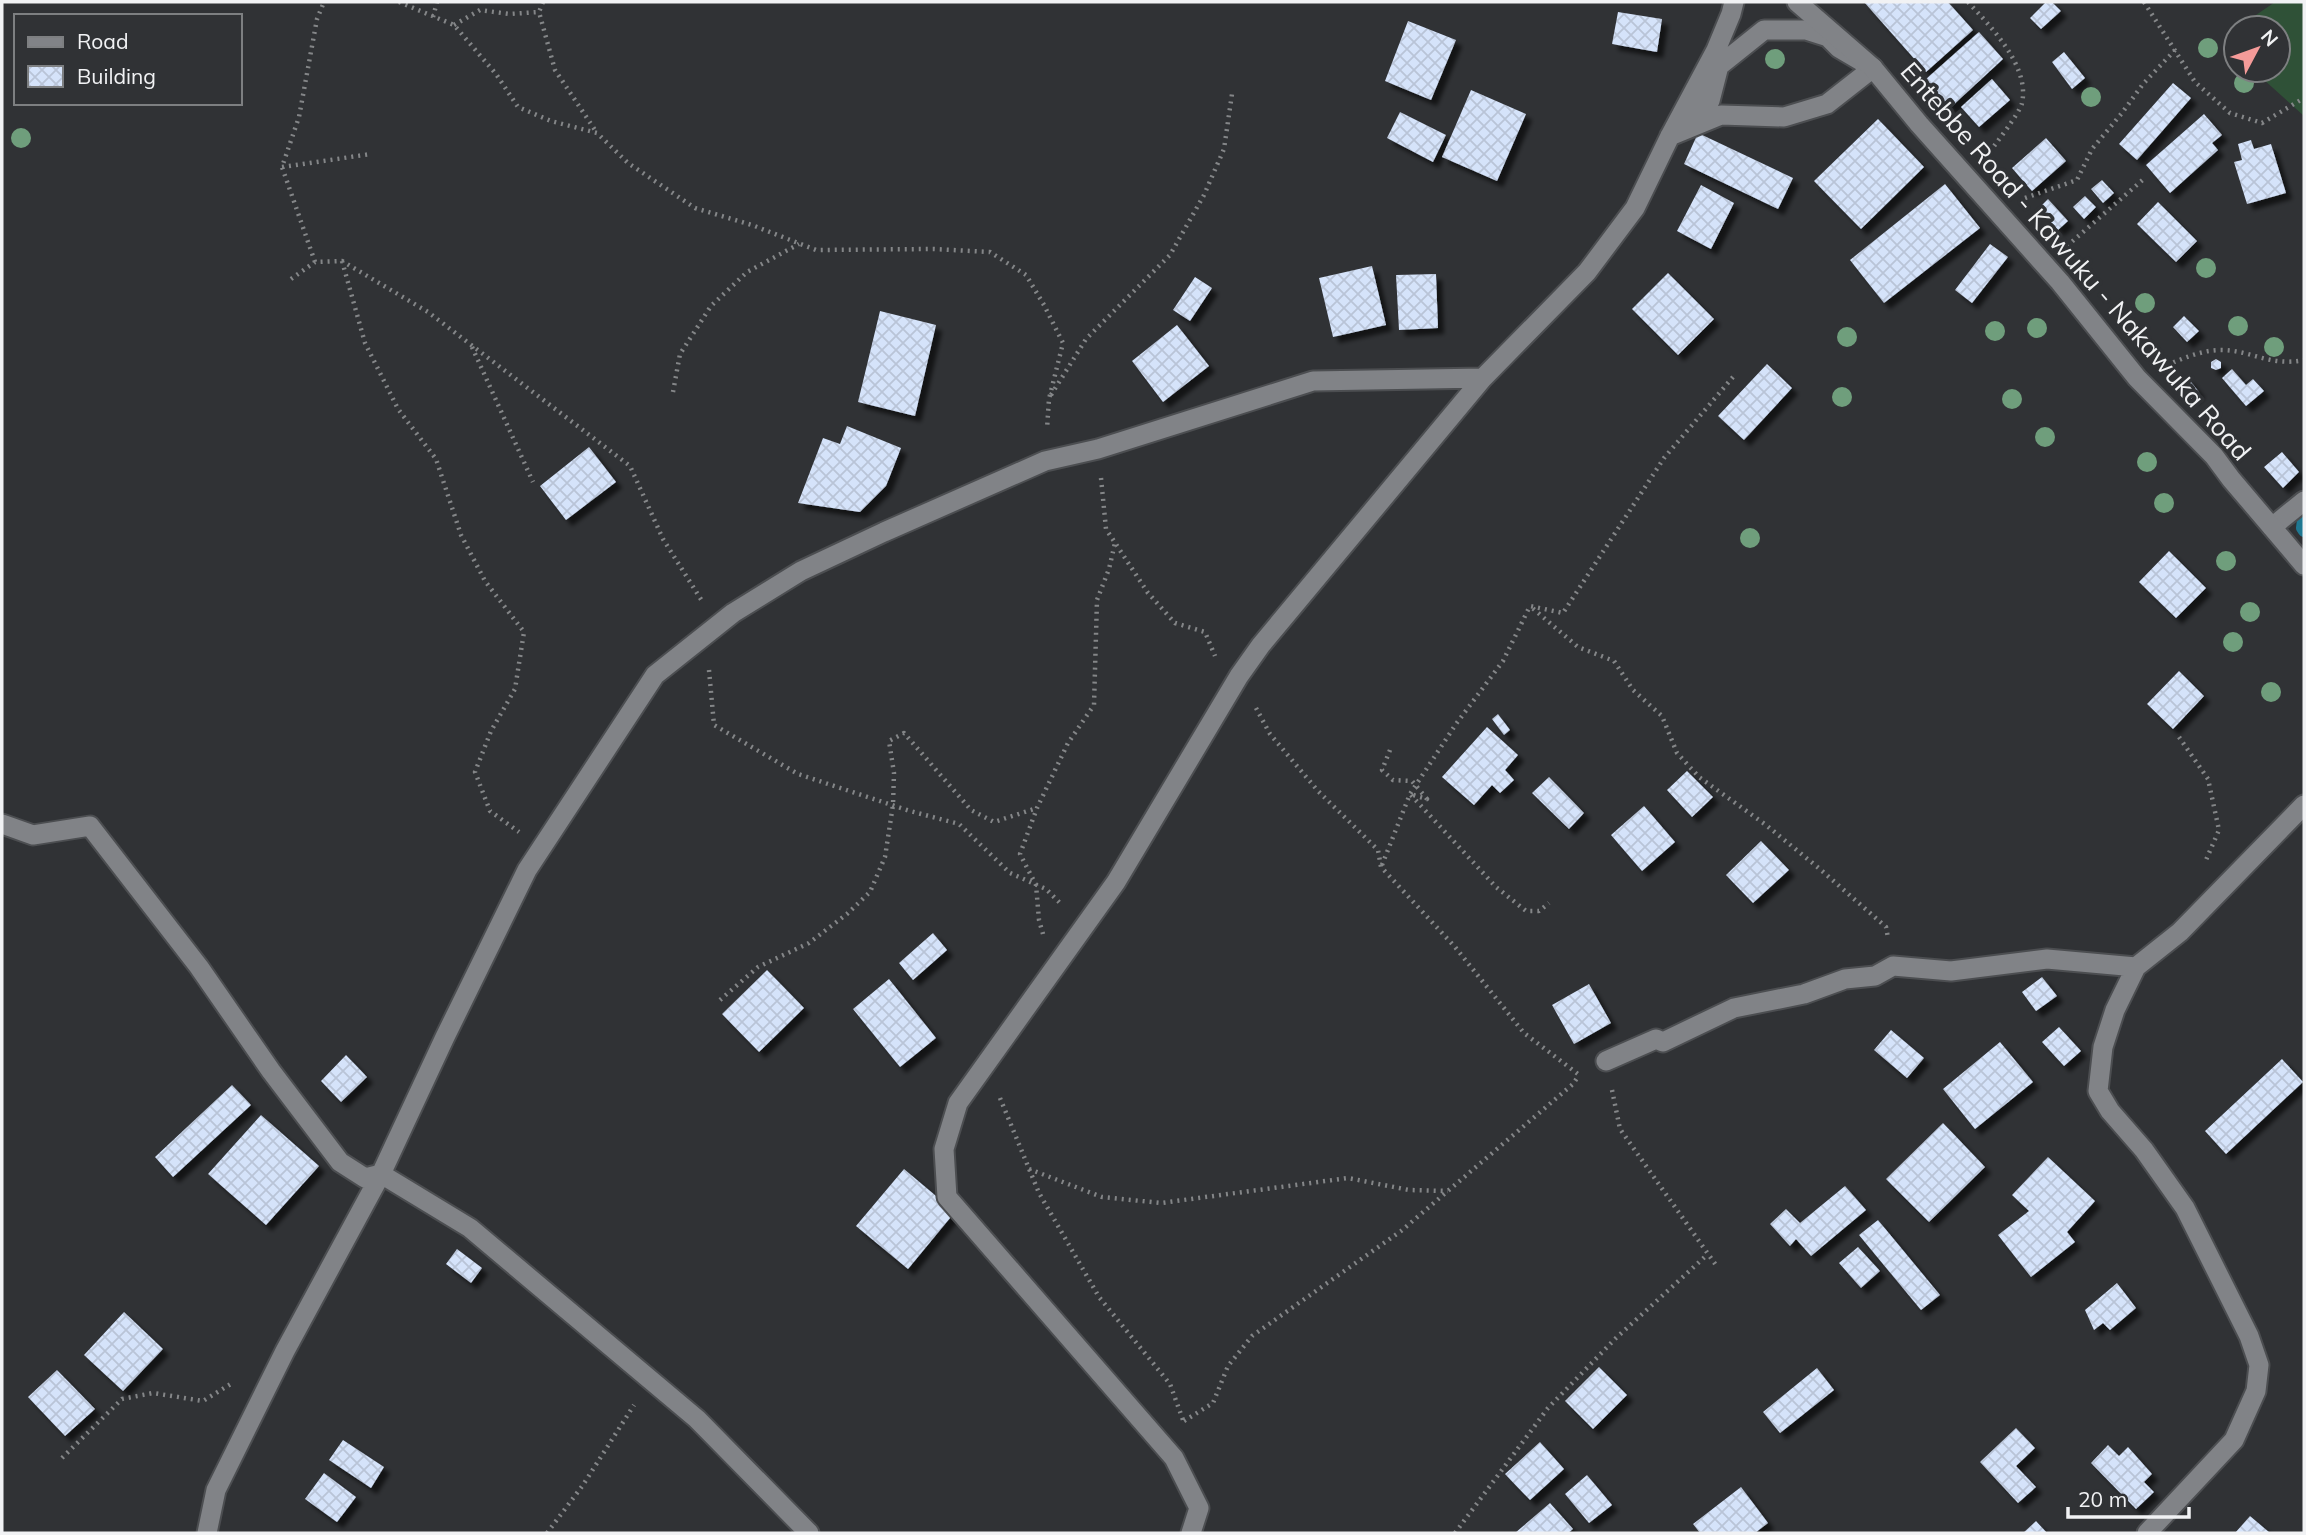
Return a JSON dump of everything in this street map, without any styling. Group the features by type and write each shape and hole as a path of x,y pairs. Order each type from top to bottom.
{"street":[{"path":"1191,1533 1199,1508 1174,1458 947,1197 944,1149 958,1103 1116,882 1261,645 1483,379 1587,272 1635,208 1716,50 1734,2"},
{"name":"Entebbe Road - Kawuku - Nakawuka Road","path":"1797,2 1874,68 1919,124 2045,265 2137,378 2214,456 2231,480 2304,565"},
{"path":"1764,30 1806,30 1828,37 1839,48 1874,68 1827,104 1784,117 1721,115 1670,136 1710,101 1719,66 1764,30"},
{"path":"207,1533 216,1490 285,1351 381,1174 527,870 655,675 733,613 801,571 1045,461 1098,449 1313,381 1483,379"},
{"path":"2272,527 2304,501"},
{"path":"2147,1533 2234,1440 2256,1391 2259,1366 2249,1336 2185,1208 2144,1150 2109,1111 2098,1091 2103,1047 2115,1010 2136,967 2180,932 2304,806"},
{"path":"2,824 33,835 90,826 199,967 271,1071 340,1162 365,1178 381,1174 470,1228 697,1419 809,1533"},
{"path":"1606,1061 1656,1039 1663,1042 1734,1008 1804,994 1845,978 1875,976 1893,967 1951,971 2047,959 2136,967"}],"path":[{"path":"315,262 282,167 299,117 317,19 324,2"},
{"path":"399,2 454,25 496,74 518,107 551,121 597,133"},
{"path":"433,17 436,2"},
{"path":"543,2 539,12 555,70 597,133 628,163 695,208 752,225 816,250 933,249 989,252 1026,275 1063,343 1049,399 1045,461"},
{"path":"1968,2 1988,23 2020,68 2022,104 1970,181"},
{"path":"2144,2 2195,82 2230,113 2262,123 2304,98"},
{"path":"454,25 480,10 509,14 539,12"},
{"path":"1995,208 2077,180 2092,149 2143,84 2175,50"},
{"path":"1049,399 1086,339 1170,255 1204,195 1224,149 1233,94"},
{"path":"282,167 371,154"},
{"path":"2045,265 2146,177"},
{"path":"673,392 680,354 711,306 747,272 800,244"},
{"path":"342,261 365,343 381,376 398,409 436,459 461,535 485,581 524,632 515,689 491,731 475,772 490,811 523,835 563,816"},
{"path":"291,279 315,262 342,261 428,312 630,466 663,539 712,630 714,725 798,774 893,806 959,824 1010,873 1046,889 1084,926"},
{"path":"471,346 533,482"},
{"path":"2137,378 2188,356 2222,350 2281,362 2304,360"},
{"path":"1530,606 1563,613 1664,458 1733,377"},
{"path":"1098,449 1106,529 1148,593 1175,623 1205,632 1217,661 1240,676 1270,734 1318,791 1378,850 1381,867 1455,947 1524,1033 1579,1074"},
{"path":"1054,968 1039,920 1036,885 1020,854 1037,808 1068,743 1094,705 1097,600 1109,569 1115,542"},
{"path":"1381,867 1410,794 1455,724 1503,660 1530,606"},
{"path":"1530,606 1578,647 1614,661 1633,690 1662,716 1678,752 1699,777 1766,825 1886,927 1893,967"},
{"path":"720,1000 758,967 809,943 847,914 870,892 885,857 893,806 894,773 889,741 904,733 971,810 994,822 1037,808"},
{"path":"2179,737 2208,779 2219,830 2201,871 2221,889"},
{"path":"1390,750 1382,770 1393,780 1412,781 1427,799 1410,794"},
{"path":"1410,794 1496,887 1526,911 1539,911 1549,904"},
{"path":"1184,1422 1213,1403 1228,1366 1252,1336 1401,1231 1573,1084 1579,1074 1606,1061 1620,1129 1718,1268"},
{"path":"984,1066 1039,1192 1099,1297 1170,1384 1184,1422 1174,1458"},
{"path":"1029,1169 1102,1197 1161,1203 1348,1178 1409,1190 1449,1191"},
{"path":"1455,1533 1464,1525 1548,1408 1616,1338 1708,1254"},
{"path":"62,1458 122,1399 153,1393 203,1401 238,1380"},
{"path":"547,1533 583,1485 650,1380"}],"green space":[{"path":"2275,2 2304,2 2304,116 2269,84 2292,84 2292,14 2257,14"}],"building":[{"path":"1864,2 1948,2 1973,30 1926,72"},
{"path":"2046,2 2052,2 2061,11 2041,29 2030,18"},
{"path":"1618,12 1662,19 1657,52 1612,44"},
{"path":"1408,21 1456,40 1431,100 1385,81"},
{"path":"1979,32 2003,59 1950,108 1925,80"},
{"path":"2064,52 2085,78 2072,89 2052,62"},
{"path":"1992,79 2010,100 1979,127 1961,107"},
{"path":"2173,83 2191,98 2137,160 2119,144"},
{"path":"1471,90 1526,114 1497,181 1442,157"},
{"path":"1400,112 1446,135 1433,162 1387,138"},
{"path":"2204,114 2222,135 2212,143 2218,150 2170,193 2146,165"},
{"path":"1878,119 1924,167 1861,229 1814,181"},
{"path":"1698,133 1793,178 1778,209 1684,164"},
{"path":"2046,138 2066,161 2032,191 2012,168"},
{"path":"2251,140 2254,149 2271,144 2286,193 2247,204 2234,162 2242,160 2238,144"},
{"path":"2102,180 2114,193 2103,203 2091,189"},
{"path":"1945,184 1980,228 1884,303 1850,260"},
{"path":"1701,185 1734,203 1711,249 1677,231"},
{"path":"2085,196 2096,207 2084,219 2073,207"},
{"path":"2048,199 2068,221 2058,230 2039,208"},
{"path":"2158,202 2197,241 2176,262 2137,224"},
{"path":"1990,244 2008,257 1972,303 1955,290"},
{"path":"1372,266 1386,325 1333,337 1319,278"},
{"path":"1668,273 1714,319 1678,355 1632,309"},
{"path":"1436,274 1438,328 1399,330 1396,275"},
{"path":"1195,277 1212,288 1190,321 1173,310"},
{"path":"880,311 936,325 915,416 858,402"},
{"path":"2184,316 2199,331 2187,342 2173,327"},
{"path":"1177,325 1209,366 1163,402 1132,361"},
{"path":"2216,359 2221,362 2221,368 2216,370 2211,368 2211,362"},
{"path":"1767,364 1792,388 1744,440 1718,416"},
{"path":"2232,369 2246,385 2253,379 2264,391 2246,406 2222,378"},
{"path":"2187,377 2199,392 2191,399 2178,385"},
{"path":"847,426 901,448 886,486 860,512 798,503 823,438 840,444"},
{"path":"589,447 616,482 566,520 540,486"},
{"path":"2282,452 2299,472 2283,488 2264,467"},
{"path":"2169,551 2206,588 2176,618 2139,582"},
{"path":"2179,671 2204,696 2173,729 2147,704"},
{"path":"1498,714 1510,730 1504,735 1492,719"},
{"path":"1487,727 1518,755 1505,770 1514,780 1500,793 1492,785 1474,805 1442,777"},
{"path":"1687,771 1713,797 1692,817 1667,790"},
{"path":"1549,777 1584,813 1569,829 1532,793"},
{"path":"1644,806 1675,842 1642,871 1611,835"},
{"path":"1761,841 1789,870 1753,903 1726,875"},
{"path":"933,933 947,950 913,980 899,963"},
{"path":"767,970 804,1008 759,1052 722,1014"},
{"path":"2042,977 2057,996 2036,1011 2022,992"},
{"path":"889,979 936,1038 900,1067 853,1009"},
{"path":"1589,984 1611,1023 1574,1044 1552,1005"},
{"path":"2059,1027 2081,1051 2064,1066 2042,1042"},
{"path":"1891,1030 1924,1058 1907,1078 1874,1050"},
{"path":"2000,1042 2033,1082 1975,1129 1943,1089"},
{"path":"346,1055 367,1077 341,1102 321,1081"},
{"path":"2282,1059 2303,1082 2226,1154 2205,1131"},
{"path":"232,1085 251,1105 173,1177 155,1157"},
{"path":"261,1115 319,1166 266,1225 208,1174"},
{"path":"1943,1123 1985,1167 1929,1222 1886,1179"},
{"path":"2048,1157 2095,1201 2067,1232 2075,1242 2031,1277 1998,1235 2029,1211 2012,1195"},
{"path":"904,1169 955,1212 908,1269 856,1226"},
{"path":"1845,1186 1866,1210 1811,1256 1796,1239 1790,1246 1770,1224 1786,1209 1800,1223"},
{"path":"1878,1220 1940,1295 1921,1310 1859,1235"},
{"path":"1858,1247 1880,1271 1861,1288 1839,1263"},
{"path":"457,1249 482,1268 471,1283 446,1264"},
{"path":"2117,1283 2136,1308 2110,1330 2103,1323 2094,1330 2085,1310"},
{"path":"124,1312 163,1349 123,1391 84,1355"},
{"path":"1599,1367 1627,1395 1593,1429 1565,1401"},
{"path":"1817,1368 1834,1390 1780,1433 1763,1412"},
{"path":"57,1370 95,1409 65,1436 28,1397"},
{"path":"2016,1428 2035,1448 2016,1466 2036,1487 2018,1503 1980,1462"},
{"path":"343,1440 384,1467 371,1488 329,1460"},
{"path":"1540,1442 1564,1469 1530,1500 1505,1474"},
{"path":"2108,1445 2119,1456 2128,1447 2152,1474 2144,1482 2154,1492 2136,1509 2091,1463"},
{"path":"324,1473 356,1497 337,1522 305,1499"},
{"path":"1587,1475 1612,1505 1589,1523 1565,1494"},
{"path":"1741,1487 1768,1523 1755,1533 1700,1533 1693,1524"},
{"path":"1550,1503 1573,1529 1568,1533 1515,1533"},
{"path":"2250,1516 2270,1533 2235,1533"},
{"path":"2036,1521 2047,1533 2023,1533"}],"waterway":[{"path":"2304,512 2304,531"}]}
